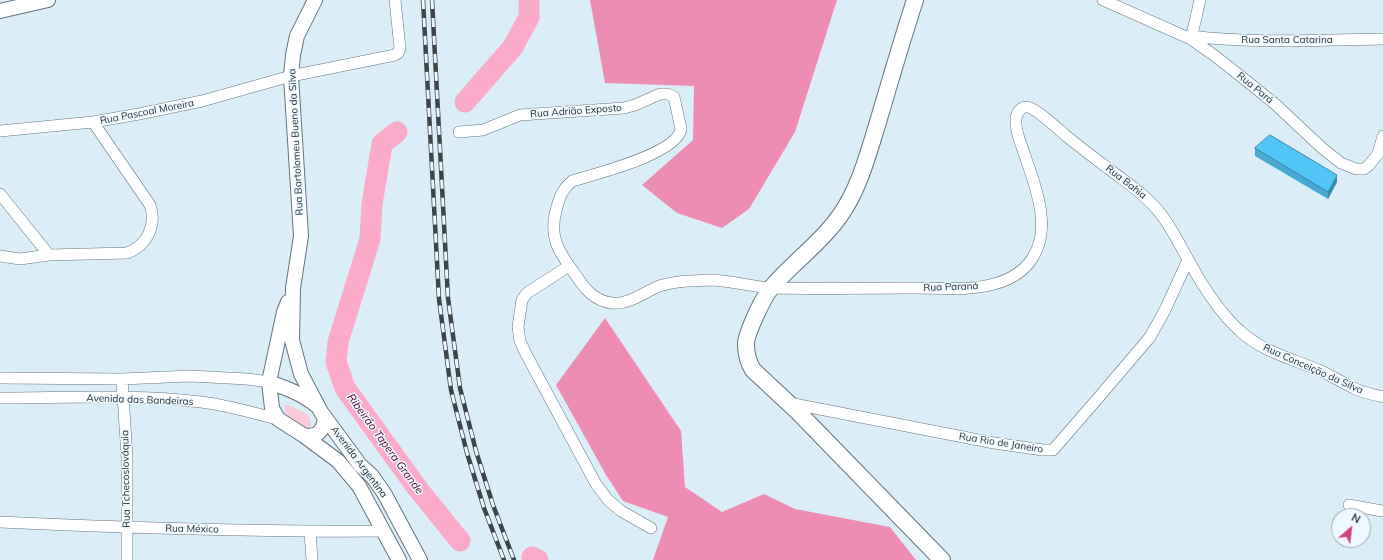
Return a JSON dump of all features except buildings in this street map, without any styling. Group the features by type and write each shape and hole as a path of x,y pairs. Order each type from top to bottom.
{"main road":[{"path":"915,0 873,138 863,168 849,201 830,230 770,288 757,313 746,342 746,354 748,362 753,370 789,403 942,560"}],"street":[{"path":"0,11 48,0"},
{"name":"Rua Bartolomeu Bueno da Silva","path":"315,0 297,36 291,76 301,236 293,288 292,340 300,374 322,412"},
{"name":"Rua Pascoal Moreira","path":"0,131 93,122 139,114 202,101 291,76 395,54 398,53 400,48 394,0"},
{"name":"Rua Pará","path":"1104,0 1191,37 1275,104 1322,148 1341,163 1356,169 1364,169 1378,154 1383,136"},
{"path":"1191,37 1200,0"},
{"name":"Rua Santa Catarina","path":"1191,37 1281,41 1383,39"},
{"name":"Rua Adrião Exposto","path":"459,132 483,130 520,115 624,108 660,94 674,96 681,129 679,136 675,140 642,159 572,181 561,193 553,220 553,233 558,249 587,292 600,300 610,303 623,304 661,285 682,282 711,280 770,288"},
{"name":"Rua Paraná","path":"770,288 975,288 1010,279 1022,271 1030,263 1038,247 1041,234 1042,216 1036,190 1019,136 1016,120 1017,115 1022,108 1028,107 1035,110 1046,120"},
{"name":"Rua Bahia","path":"1046,120 1147,198 1171,228 1188,260"},
{"path":"0,256 20,259 49,255 127,253 136,250 142,244 152,226 152,212 150,205 93,122"},
{"path":"0,194 49,255"},
{"name":"Rua Conceição da Silva","path":"1188,260 1212,298 1225,315 1238,330 1254,342 1268,351 1341,380 1356,390 1383,397"},
{"name":"Rua Rio de Janeiro","path":"789,403 994,443 1053,450 1150,336 1163,315 1188,260"},
{"path":"569,266 524,296 520,305 518,327 520,340 526,354 596,484 608,500 621,511 651,528"},
{"name":"Rua Bartolomeu Bueno da Silva","path":"278,419 272,408 269,382 284,312 293,288"},
{"name":"Avenida das Bandeiras","path":"0,378 122,379 190,376 247,379 269,382"},
{"name":"Rua Tchecoslováquia","path":"122,379 127,458 127,560"},
{"path":"269,382 309,399 322,412 324,426 321,430 316,434 309,436 303,435"},
{"name":"Avenida das Bandeiras","path":"0,398 168,399 201,402 278,419"},
{"name":"Avenida Argentina","path":"322,412 360,465 372,476 384,493 420,560"},
{"name":"Avenida Argentina","path":"278,419 303,435 338,461 360,486 399,560"},
{"path":"1349,505 1383,511"},
{"name":"Rua México","path":"0,522 126,528 310,532 384,531"},
{"path":"310,532 312,560"}],"shaded area":[{"path":"590,0 837,0 795,132 749,209 722,228 677,213 642,185 693,140 694,86 605,83"},
{"path":"605,318 681,431 685,487 722,512 764,494 795,509 890,527 916,560 653,560 668,517 623,501 606,475 556,385"},
{"path":"285,405 298,409 307,414 310,418 311,426 309,428 305,427 292,420 286,413"}],"waterway":[{"name":"Ribeirão Tapera Grande","path":"465,102 513,47 529,17 529,0"},
{"name":"Ribeirão Tapera Grande","path":"397,132 382,144 372,204 370,239 338,342 336,362 345,388 418,489 460,541"},
{"name":"Ribeirão Tapera Grande","path":"532,557 538,560"}],"railway":[{"path":"423,0 439,299 451,390 467,453 484,508 504,560"},
{"path":"432,0 448,298 460,388 476,451 493,505 514,560"}]}
